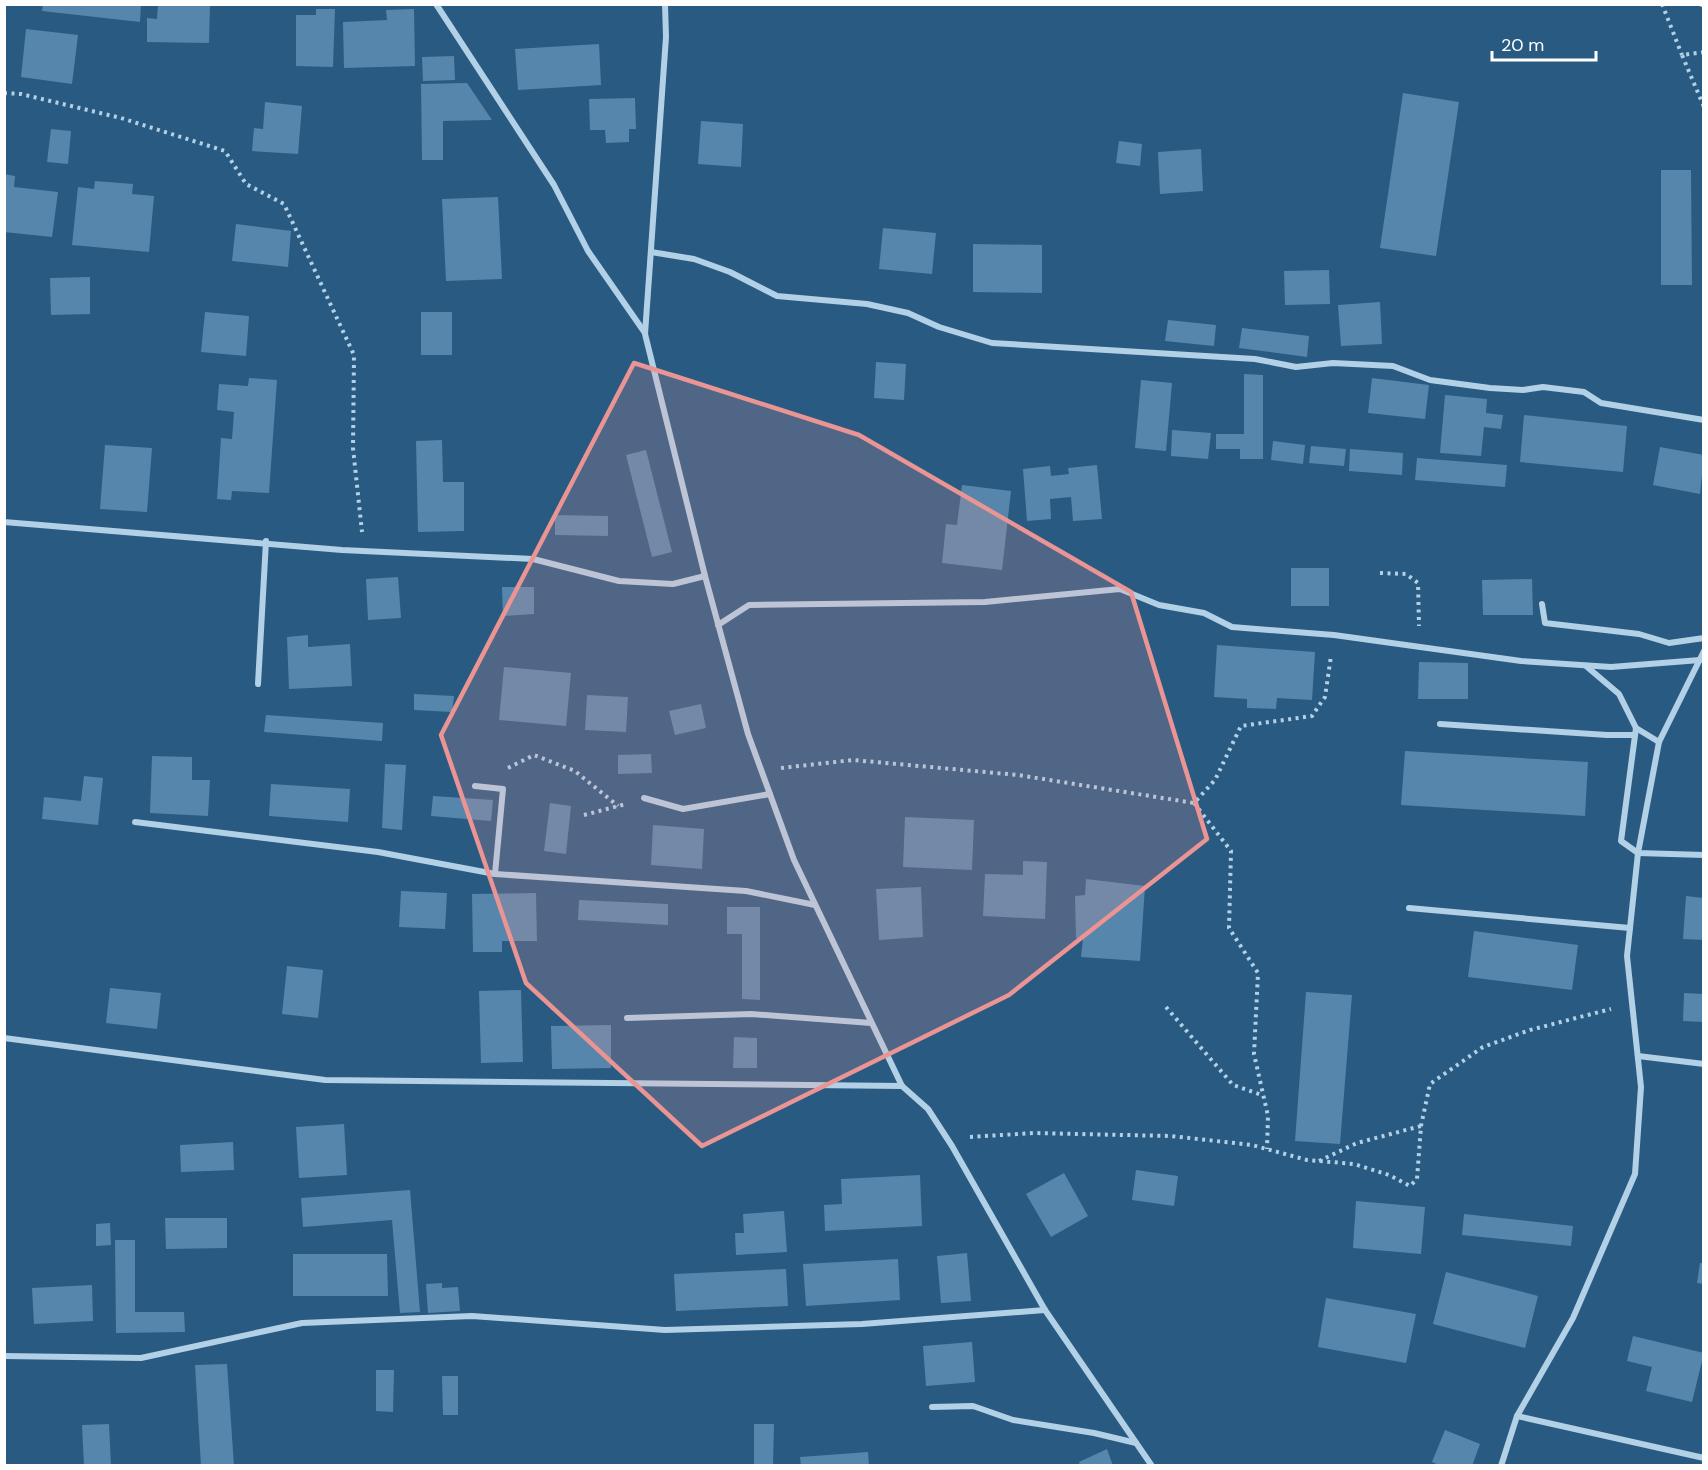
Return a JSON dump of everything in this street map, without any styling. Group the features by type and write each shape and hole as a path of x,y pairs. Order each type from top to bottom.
{"street":[{"path":"436,4 554,185 588,251 645,334"},
{"path":"665,4 666,37 645,334 705,576 748,734 794,860 902,1086 928,1109 949,1140 1045,1310 1152,1466"},
{"path":"651,252 694,259 730,273 777,296 867,304 908,312 939,327 992,343 1255,359 1296,367 1333,363 1393,366 1430,380 1490,388 1523,390 1543,387 1584,392 1601,403 1704,420"},
{"path":"4,522 362,551 533,559 620,581 673,584 705,576"},
{"path":"258,684 266,542"},
{"path":"718,625 749,605 985,602 1120,589 1159,605 1204,613 1232,627 1334,635 1521,661 1611,667 1700,660"},
{"path":"1542,604 1545,623 1639,634 1669,643 1704,638"},
{"path":"1501,1466 1517,1416 1573,1318 1635,1174 1641,1087 1627,956 1638,853 1659,742 1704,651"},
{"path":"1586,665 1619,694 1636,731 1621,841 1638,853 1704,855"},
{"path":"1440,724 1607,735 1636,731 1659,742"},
{"path":"475,786 502,789 495,874"},
{"path":"644,798 683,809 770,794"},
{"path":"135,822 367,850 495,874 746,891 815,905"},
{"path":"1409,908 1630,928"},
{"path":"627,1018 751,1014 871,1023"},
{"path":"4,1038 325,1080 902,1086"},
{"path":"1638,1056 1704,1064"},
{"path":"4,1356 141,1358 302,1323 472,1316 665,1330 862,1324 1045,1310"},
{"path":"932,1407 973,1406 1013,1420 1094,1433 1137,1444"},
{"path":"1517,1416 1704,1458"}],"path":[{"path":"1662,4 1704,107"},
{"path":"1682,54 1704,52"},
{"path":"4,93 21,94 121,118 225,151 246,184 284,204 354,355 353,448 363,517 362,551"},
{"path":"1380,573 1406,574 1418,583 1418,648"},
{"path":"1194,803 1215,780 1241,726 1312,716 1325,697 1334,635"},
{"path":"502,789 505,770 534,755 575,771 618,806"},
{"path":"762,770 853,760 1018,775 1194,803 1231,851 1229,928 1258,973 1254,1053 1268,1116 1267,1149"},
{"path":"584,815 644,798"},
{"path":"949,1140 1033,1132 1171,1137 1267,1149 1318,1161 1354,1164 1389,1174 1410,1186 1417,1179 1421,1126 1430,1084 1483,1047 1530,1030 1632,1004"},
{"path":"1166,1007 1233,1085 1263,1096"},
{"path":"1318,1161 1357,1143 1421,1126"}],"highlighted area":[{"path":"634,363 859,435 1131,592 1207,839 1009,995 702,1146 526,983 441,735"}],"building":[{"path":"43,4 141,4 140,22 42,11"},
{"path":"158,4 210,4 209,43 147,42 147,18 157,19"},
{"path":"316,9 335,9 333,67 296,66 296,15 316,15"},
{"path":"414,9 415,66 344,68 343,22 387,20 386,10"},
{"path":"26,29 78,35 72,84 21,77"},
{"path":"599,44 601,85 518,90 515,49"},
{"path":"454,56 455,80 423,81 422,57"},
{"path":"467,83 492,120 443,121 443,160 422,160 421,84"},
{"path":"1403,93 1459,102 1436,256 1380,248"},
{"path":"635,98 636,129 629,129 629,142 606,143 605,130 590,130 589,99"},
{"path":"265,102 302,106 298,154 252,151 254,128 263,129"},
{"path":"701,121 743,124 741,167 698,164"},
{"path":"51,129 71,131 68,164 47,162"},
{"path":"1119,141 1142,144 1140,166 1116,163"},
{"path":"1201,149 1203,191 1160,194 1158,152"},
{"path":"1661,170 1691,170 1692,285 1661,285"},
{"path":"4,174 15,176 14,187 58,192 52,237 4,232"},
{"path":"95,181 133,184 132,194 154,196 149,252 72,245 78,187 94,189"},
{"path":"498,197 502,279 446,281 442,199"},
{"path":"236,224 291,231 288,267 232,261"},
{"path":"883,228 936,233 932,274 879,269"},
{"path":"973,244 1042,245 1042,293 973,292"},
{"path":"1329,270 1330,304 1285,305 1284,271"},
{"path":"90,277 90,314 51,315 50,278"},
{"path":"1380,302 1382,344 1341,346 1338,305"},
{"path":"205,312 249,316 246,356 201,352"},
{"path":"421,312 452,312 452,355 421,355"},
{"path":"1168,320 1216,325 1214,346 1165,341"},
{"path":"1242,328 1309,336 1307,357 1239,348"},
{"path":"876,362 906,364 904,400 874,398"},
{"path":"1244,374 1263,375 1263,459 1240,459 1240,449 1216,449 1216,434 1244,434"},
{"path":"249,378 277,380 269,493 232,491 231,500 217,499 221,438 232,439 234,412 217,410 219,384 248,386"},
{"path":"1372,378 1429,385 1425,419 1368,413"},
{"path":"1141,380 1172,383 1166,451 1135,448"},
{"path":"1445,395 1487,399 1486,413 1503,415 1501,429 1484,427 1481,456 1440,453"},
{"path":"1524,415 1627,426 1623,472 1520,462"},
{"path":"1172,430 1211,433 1208,459 1171,456"},
{"path":"442,440 443,482 464,482 464,531 418,532 416,441"},
{"path":"1273,441 1305,445 1303,464 1271,460"},
{"path":"105,445 152,448 147,512 100,509"},
{"path":"1311,446 1346,449 1344,466 1309,463"},
{"path":"1660,447 1704,455 1700,494 1653,485"},
{"path":"1350,449 1403,453 1402,475 1349,471"},
{"path":"646,450 672,552 652,557 626,455"},
{"path":"1417,458 1507,465 1505,487 1415,480"},
{"path":"1097,465 1102,519 1073,521 1071,497 1050,499 1051,519 1027,521 1023,469 1050,466 1051,476 1069,474 1068,468"},
{"path":"962,485 1011,491 1002,570 942,563 946,524 957,525"},
{"path":"555,515 608,516 608,536 555,535"},
{"path":"1291,568 1329,568 1329,606 1291,606"},
{"path":"398,577 401,618 368,620 366,579"},
{"path":"1532,579 1533,615 1483,615 1482,580"},
{"path":"502,587 534,587 534,614 503,616"},
{"path":"308,635 308,647 350,644 352,686 289,689 287,637"},
{"path":"1217,645 1315,652 1312,700 1277,698 1276,709 1247,708 1247,699 1214,697"},
{"path":"1419,662 1468,663 1468,699 1418,699"},
{"path":"504,667 571,673 566,726 499,720"},
{"path":"414,694 454,696 452,712 414,710"},
{"path":"587,695 628,697 626,732 585,730"},
{"path":"701,704 706,728 675,735 669,711"},
{"path":"266,715 383,723 382,741 264,732"},
{"path":"1405,751 1588,762 1585,816 1401,805"},
{"path":"651,754 652,773 618,774 618,755"},
{"path":"152,756 192,757 192,780 210,780 208,816 150,813"},
{"path":"385,764 406,765 402,830 382,828"},
{"path":"84,776 103,778 98,825 42,819 44,797 81,801"},
{"path":"271,784 350,789 348,822 269,816"},
{"path":"433,796 493,800 491,821 431,816"},
{"path":"550,803 571,806 566,854 544,851"},
{"path":"905,817 974,820 972,870 903,867"},
{"path":"653,825 704,829 702,869 651,865"},
{"path":"1023,861 1047,862 1045,919 983,916 985,874 1023,875"},
{"path":"1086,879 1145,886 1140,961 1081,957 1083,938 1076,938 1075,896 1085,895"},
{"path":"921,887 923,937 879,940 876,889"},
{"path":"401,891 447,893 445,929 399,927"},
{"path":"536,893 537,941 502,941 502,952 473,952 472,894"},
{"path":"1686,896 1704,898 1704,940 1683,939"},
{"path":"579,900 668,904 668,925 578,920"},
{"path":"727,907 760,907 760,1000 742,999 742,934 727,934"},
{"path":"1474,931 1578,945 1572,990 1468,977"},
{"path":"287,966 323,970 318,1018 282,1014"},
{"path":"110,988 161,993 157,1029 106,1023"},
{"path":"521,990 523,1062 481,1063 479,991"},
{"path":"1306,992 1352,995 1340,1144 1295,1141"},
{"path":"1684,993 1704,994 1704,1022 1683,1021"},
{"path":"611,1025 611,1068 552,1069 551,1026"},
{"path":"734,1037 757,1038 757,1068 733,1068"},
{"path":"344,1124 347,1175 299,1178 296,1127"},
{"path":"233,1142 234,1170 181,1172 180,1145"},
{"path":"1136,1170 1178,1176 1174,1206 1132,1200"},
{"path":"1064,1173 1088,1216 1051,1237 1026,1194"},
{"path":"920,1175 922,1226 825,1231 824,1205 842,1204 841,1179"},
{"path":"410,1190 420,1312 400,1313 392,1220 303,1227 301,1198"},
{"path":"1356,1201 1425,1207 1421,1254 1353,1248"},
{"path":"784,1211 787,1252 736,1255 735,1233 744,1233 743,1214"},
{"path":"1464,1214 1573,1226 1571,1246 1462,1235"},
{"path":"165,1218 227,1218 227,1248 166,1249"},
{"path":"110,1223 111,1245 96,1246 96,1224"},
{"path":"115,1240 135,1240 135,1312 184,1312 185,1332 116,1333"},
{"path":"967,1253 971,1301 941,1303 937,1256"},
{"path":"293,1254 387,1254 388,1296 293,1296"},
{"path":"898,1259 900,1300 806,1306 803,1264"},
{"path":"1700,1263 1704,1263 1704,1284 1697,1283"},
{"path":"786,1269 788,1306 676,1311 674,1274"},
{"path":"1446,1272 1538,1296 1525,1348 1433,1324"},
{"path":"442,1283 442,1288 458,1287 460,1311 428,1313 426,1284"},
{"path":"92,1285 93,1321 34,1324 32,1288"},
{"path":"1326,1298 1416,1314 1406,1363 1318,1347"},
{"path":"1633,1336 1704,1353 1692,1402 1646,1391 1652,1367 1627,1361"},
{"path":"972,1342 975,1382 926,1386 923,1346"},
{"path":"227,1364 234,1466 201,1466 195,1365"},
{"path":"376,1370 394,1370 393,1412 376,1411"},
{"path":"442,1376 458,1376 458,1415 443,1415"},
{"path":"109,1424 111,1466 84,1466 82,1425"},
{"path":"754,1424 774,1424 773,1466 754,1466"},
{"path":"1445,1430 1480,1444 1472,1466 1441,1466 1432,1462"},
{"path":"1107,1449 1113,1466 1080,1466 1079,1462"},
{"path":"868,1452 869,1466 801,1466 800,1457"}]}
